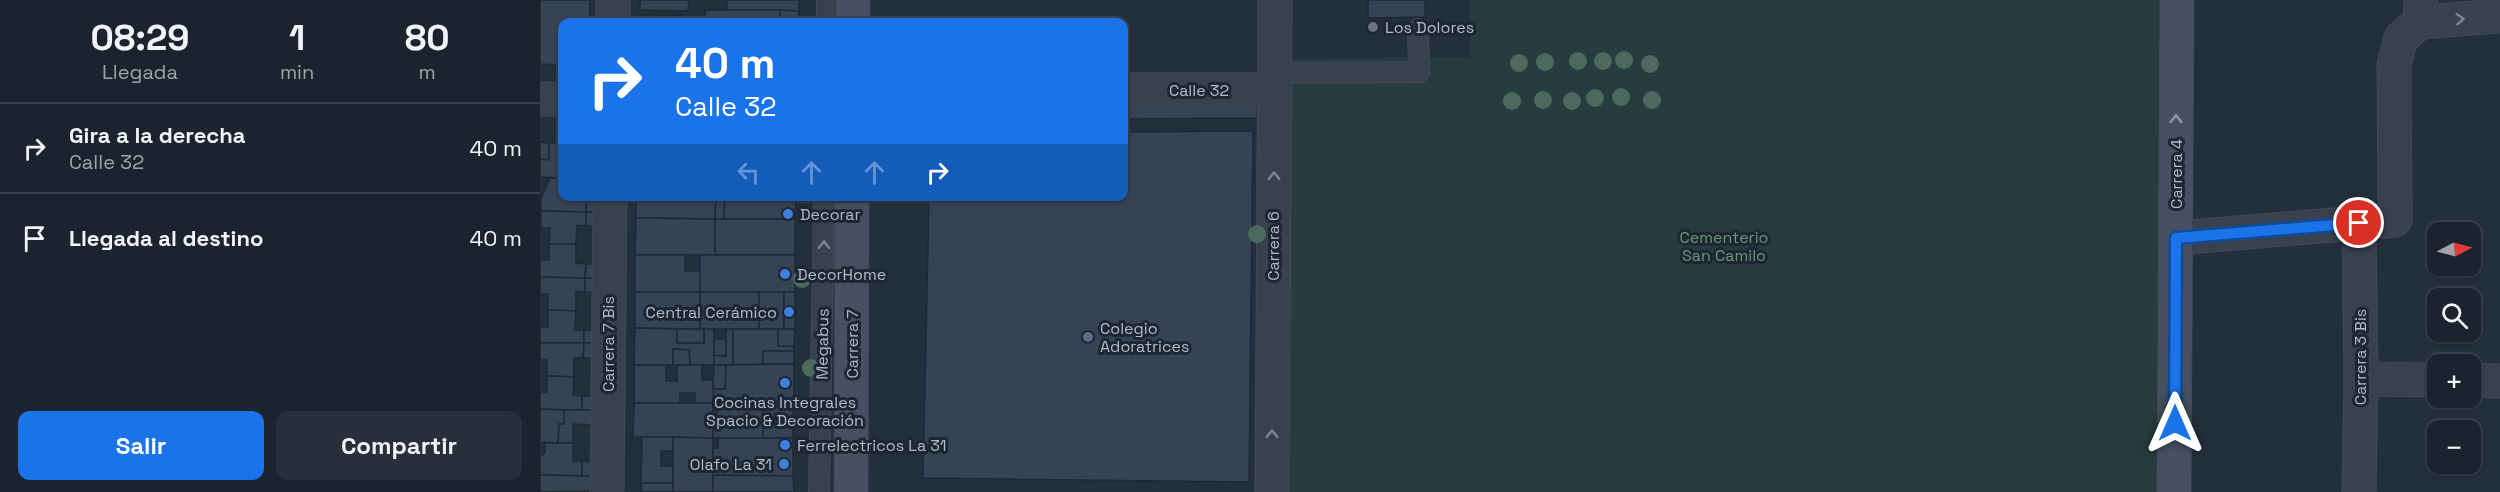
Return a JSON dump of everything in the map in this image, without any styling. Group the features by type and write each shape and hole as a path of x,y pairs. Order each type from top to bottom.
{"main road":[{"path":"853,0 853,18"},
{"name":"Carrera 4","path":"2174,492 2177,0"},
{"name":"Carrera 7","path":"851,492 852,201"}],"street":[{"path":"613,0 613,18"},
{"name":"Carrera 6","path":"1272,492 1275,0"},
{"path":"2176,238 2395,220 2397,215 2394,64 2401,38 2421,11 2500,16"},
{"name":"Calle 32","path":"1128,90 1274,81"},
{"path":"540,99 558,99"},
{"name":"Carrera 7 Bis","path":"607,492 609,201"},
{"name":"Carrera 3 Bis","path":"2359,223 2361,379 2359,492"},
{"path":"2361,379 2427,380"},
{"path":"2481,381 2500,381"}],"lane":[{"path":"827,0 827,18"},
{"path":"1274,81 1419,72 1418,29"},
{"name":"Megabus","path":"819,492 824,201"}],"green space":[{"name":"Cementerio San Camilo","path":"1470,0 2177,0 2174,492 1272,492 1275,60 1470,57"}],"building":[{"path":"540,0 590,0 590,18 558,18 558,65 540,64"},
{"path":"640,0 689,0 688,11 640,10"},
{"path":"727,0 799,0 799,11 727,11"},
{"path":"1368,0 1425,0 1425,17 1368,18"},
{"path":"705,10 780,10 780,18 705,18"},
{"path":"780,10 799,11 799,18 780,18"},
{"path":"640,16 680,16 680,18 640,18"},
{"path":"1257,98 1257,118 1128,119 1128,99"},
{"name":"Colegio Adoratrices","path":"1253,131 1249,482 923,478 929,201 1128,201 1128,132"},
{"path":"540,142 549,143 549,160 540,159"},
{"path":"549,143 558,143 558,178 540,177 540,159 549,160"},
{"path":"550,178 558,178 558,201 587,201 586,212 541,211 541,199"},
{"path":"587,201 596,201 596,212 586,212"},
{"path":"636,201 716,201 715,219 636,218"},
{"path":"716,201 725,201 724,219 715,219"},
{"path":"725,201 796,201 795,219 724,219"},
{"path":"541,211 586,212 586,226 577,225 576,244 549,244 550,228 541,228"},
{"path":"586,212 596,212 596,226 586,226"},
{"path":"636,218 715,219 715,255 635,255"},
{"path":"715,219 795,219 795,255 715,255"},
{"path":"549,244 576,244 576,263 586,264 585,278 540,277 540,260 549,260"},
{"path":"635,255 685,255 685,271 701,271 700,292 635,292"},
{"path":"700,255 795,255 795,292 700,292"},
{"path":"586,264 595,264 594,278 585,278"},
{"path":"540,277 585,278 585,292 576,291 576,311 548,310 548,294 540,294"},
{"path":"585,278 594,278 594,293 585,292"},
{"path":"635,292 700,292 700,329 635,328"},
{"path":"700,292 759,292 759,329 700,329"},
{"path":"759,292 784,292 784,329 759,329"},
{"path":"784,292 795,292 795,329 784,329"},
{"path":"548,310 576,311 575,330 584,330 584,343 540,343 540,327 548,327"},
{"path":"635,328 677,329 677,343 704,343 704,329 714,329 714,365 690,365 689,350 673,349 673,365 634,365"},
{"path":"677,329 704,329 704,343 677,343"},
{"path":"726,329 733,329 733,365 714,365 714,355 726,356"},
{"path":"733,329 778,329 778,346 794,346 794,351 763,351 763,364 733,365"},
{"path":"778,329 795,329 794,346 778,346"},
{"path":"584,330 593,331 593,343 584,343"},
{"path":"714,339 726,339 726,356 714,355"},
{"path":"540,343 584,343 583,358 574,358 574,377 547,376 547,360 540,360"},
{"path":"584,343 593,343 593,358 583,358"},
{"path":"673,349 689,350 690,365 673,365"},
{"path":"763,351 794,351 794,364 763,364"},
{"path":"794,364 794,403 713,403 713,389 725,389 726,365"},
{"path":"634,365 666,365 666,381 677,381 677,365 702,365 702,380 714,380 713,403 695,403 695,393 680,393 680,403 634,403"},
{"path":"714,365 726,365 725,389 713,389"},
{"path":"547,376 574,377 573,395 582,396 582,410 540,409 540,392 547,392"},
{"path":"582,396 592,396 592,410 582,410"},
{"path":"634,403 713,403 713,438 633,437"},
{"path":"717,403 763,403 763,419 793,418 793,424 763,424 763,438 713,438 713,416 717,416"},
{"path":"763,403 794,403 793,418 763,419"},
{"path":"540,409 564,410 564,424 559,424 558,443 540,442"},
{"path":"564,410 592,410 592,425 573,424 573,443 558,443 559,424 564,424"},
{"path":"763,424 793,424 793,438 763,438"},
{"path":"642,437 673,437 673,451 661,451 661,466 673,466 673,483 641,483"},
{"path":"673,437 713,438 713,492 673,492"},
{"path":"718,438 793,438 793,476 713,475 713,448 718,448"},
{"path":"545,443 573,443 573,462 582,461 582,476 540,475 540,456 545,453"},
{"path":"582,461 591,462 591,476 582,476"},
{"path":"540,475 591,476 591,491 540,492"},
{"path":"713,475 793,476 794,492 713,492"},
{"path":"641,483 673,483 673,492 642,492"}],"place":[{"name":"Los Dolores","path":"1373,27"},
{"name":"Decorar","path":"788,214"},
{"name":"DecorHome","path":"785,274"},
{"name":"Central Cerámico","path":"789,312"},
{"name":"Colegio Adoratrices","path":"1088,337"},
{"name":"Cocinas Integrales Spacio & Decoración","path":"785,383"},
{"name":"Ferrelectricos La 31","path":"785,445"},
{"name":"Olafo La 31","path":"784,464"}],"route":[{"path":"2175,423 2176,238 2359,223"}]}
